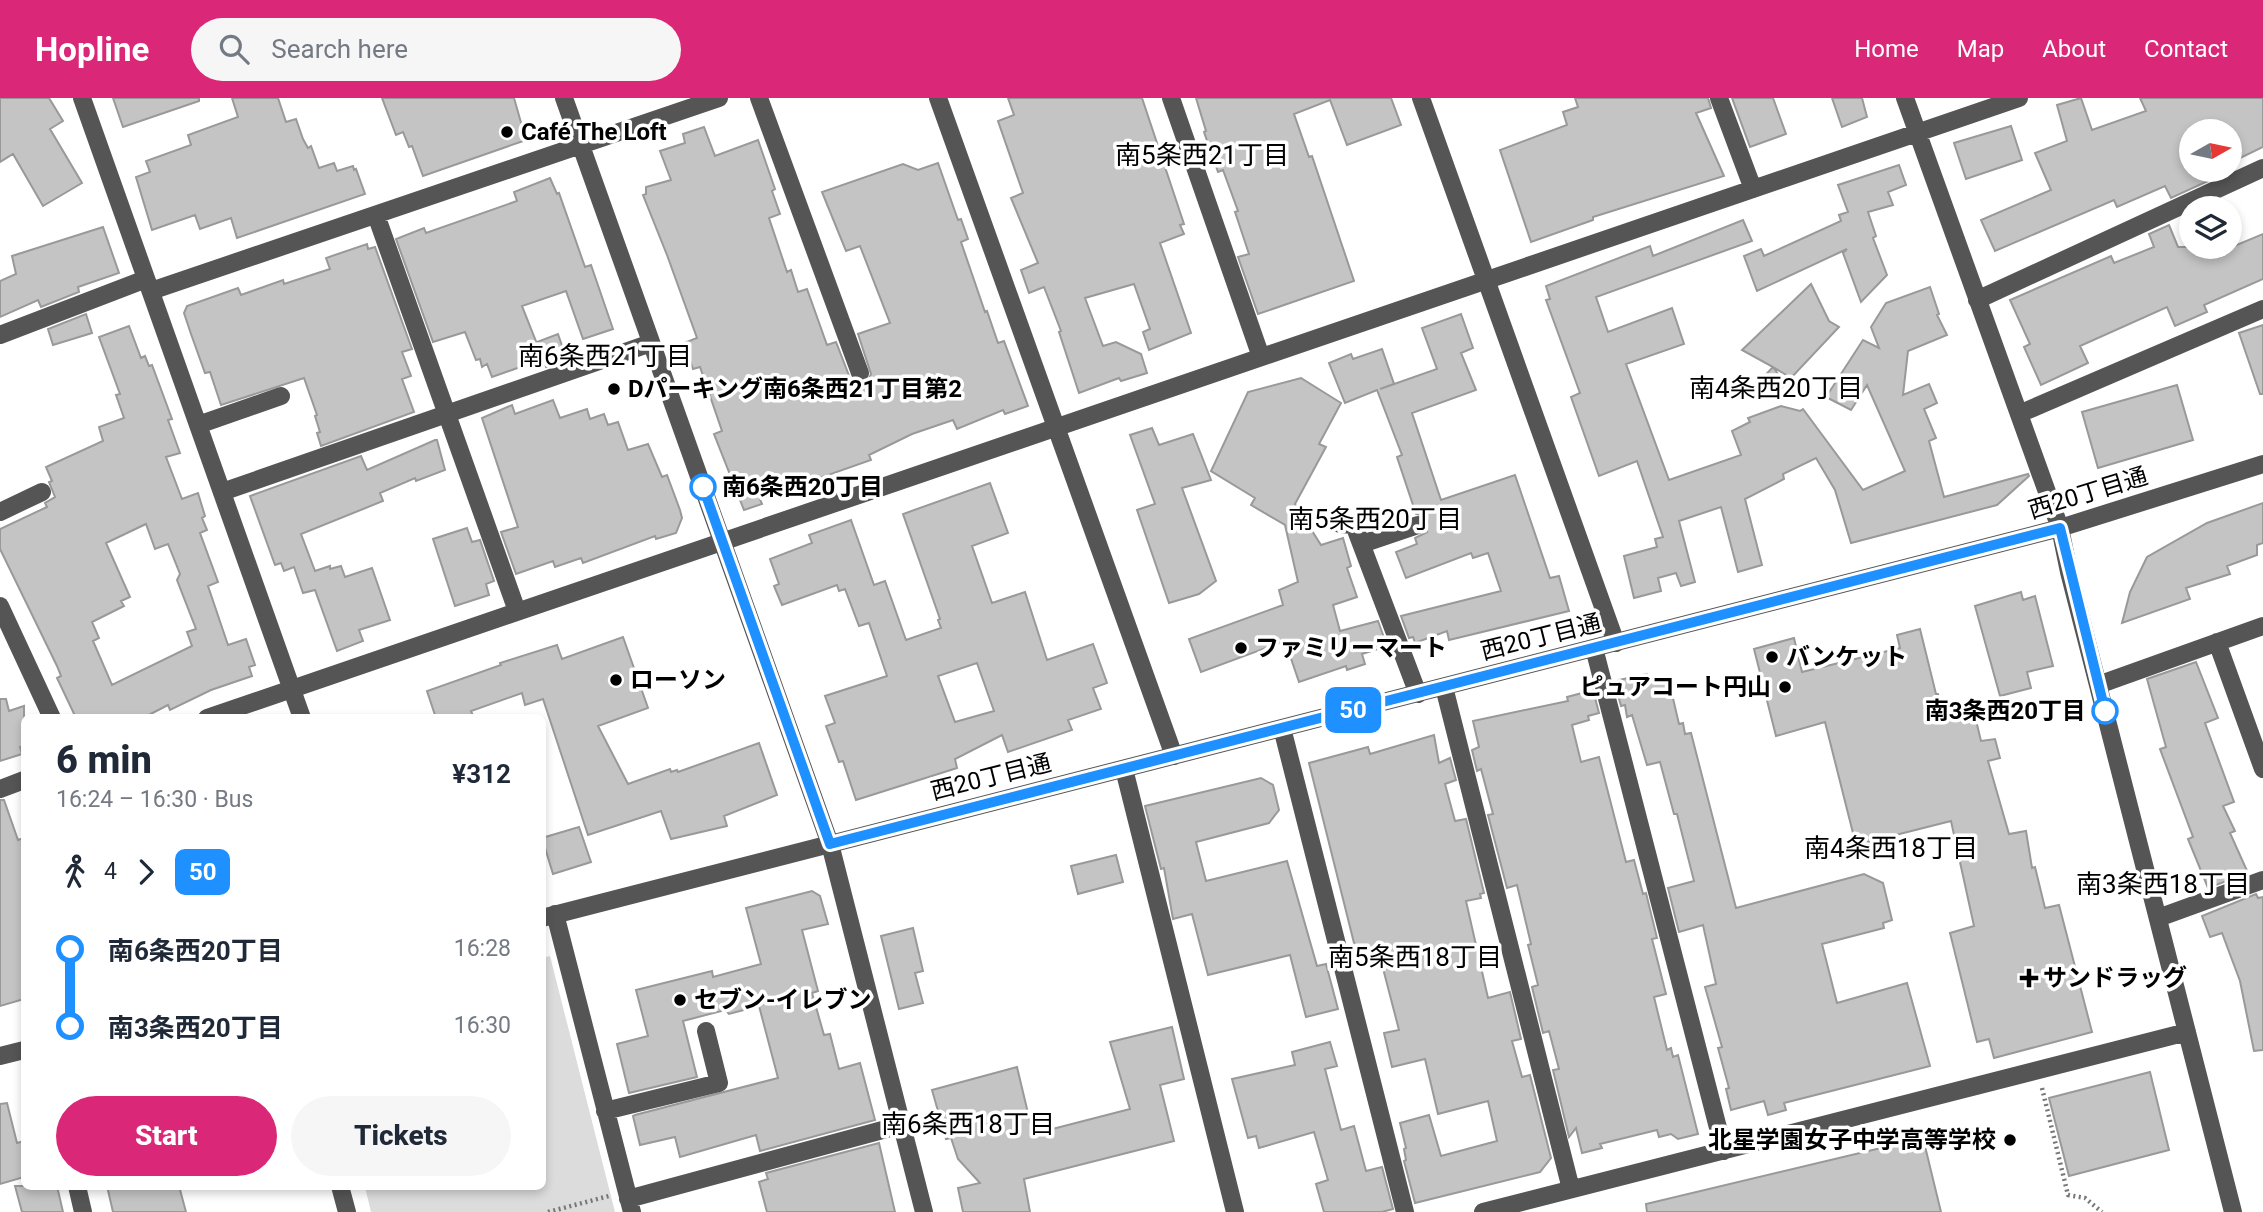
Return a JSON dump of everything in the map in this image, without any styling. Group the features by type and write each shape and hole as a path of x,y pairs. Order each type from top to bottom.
{"street":[{"path":"82,98 301,714"},
{"path":"564,98 830,844 923,1212"},
{"path":"0,335 148,285 376,215 719,98"},
{"path":"759,98 860,373"},
{"path":"938,98 1174,756"},
{"path":"1171,98 1261,357"},
{"path":"1421,98 1616,643"},
{"path":"1720,98 1752,189"},
{"path":"1905,98 2060,528 2233,1212"},
{"path":"218,714 2019,98"},
{"path":"1978,300 2263,169"},
{"path":"376,215 517,611"},
{"path":"2019,414 2263,309"},
{"path":"222,492 651,343"},
{"path":"198,425 281,396"},
{"name":"西20丁目通","path":"549,916 2060,528 2263,464"},
{"path":"0,512 42,492"},
{"path":"1347,524 1362,544 1418,694"},
{"path":"1362,544 1418,525"},
{"path":"0,606 50,714"},
{"path":"2098,685 2263,626"},
{"path":"2217,642 2263,769"},
{"path":"1594,648 1724,1151"},
{"path":"1444,687 1571,1189"},
{"path":"1282,728 1405,1212"},
{"path":"1124,769 1235,1212"},
{"path":"0,789 21,781"},
{"path":"2158,918 2263,880"},
{"path":"549,916 606,1111 624,1202 901,1125"},
{"path":"606,1111 719,1083 706,1031"},
{"path":"1483,1212 2187,1031"},
{"path":"0,1056 21,1051"},
{"path":"78,1190 83,1212"},
{"path":"341,1190 347,1212"}],"path":[{"path":"2042,1085 2068,1195 2085,1198 2102,1212"},
{"path":"548,1212 624,1202"}],"shaded area":[{"path":"550,956 615,1212 371,1212 366,1190 546,1190 546,957"}],"building":[{"path":"0,98 49,98 63,121 50,129 82,183 43,206 13,154 0,162"},
{"path":"113,98 199,98 199,101 123,127"},
{"path":"232,98 278,98 286,122 296,119 303,139 308,148 311,146 319,168 334,163 337,171 353,166 365,194 237,238 231,218 200,229 195,215 152,230 136,177 150,172 146,161 191,145 188,135 238,117"},
{"path":"382,98 514,98 526,140 423,176 412,146 409,147 403,132 396,135"},
{"path":"1008,98 1142,98 1184,224 1180,225 1184,234 1160,243 1191,333 1149,350 1143,332 1150,329 1134,284 1085,298 1103,346 1116,342 1141,354 1147,373 1121,381 1119,378 1079,393 1059,332 1061,331 1044,287 1029,293 1021,270 1038,263 1011,198 1023,193 998,121 1014,115"},
{"path":"1196,98 1391,98 1401,125 1347,145 1330,100 1294,114 1309,157 1312,156 1354,281 1258,314 1238,257 1249,254 1235,212 1238,211 1223,170 1218,172"},
{"path":"1575,98 1708,98 1711,108 1696,113 1724,176 1593,217 1593,220 1531,242 1500,150 1567,125 1563,112 1578,107"},
{"path":"1732,98 1773,98 1786,134 1750,147"},
{"path":"1832,98 1862,98 1867,117 1842,127"},
{"path":"2081,98 2092,130 2146,111 2140,98 2263,98 2263,147 2242,157 2242,119 2179,119 2179,182 2206,182 2171,198 2165,186 2117,207 2114,200 1995,251 1981,220 2051,190 2035,153 2067,141 2057,105"},
{"path":"2011,126 2022,160 1966,179 1954,143"},
{"path":"704,127 715,156 758,140 775,189 772,191 780,214 769,218 787,272 791,270 798,292 807,289 827,345 836,342 850,378 859,384 868,381 871,374 858,334 890,323 860,246 846,251 822,192 903,164 918,170 938,163 958,220 961,219 968,239 961,242 985,312 987,311 998,343 1004,341 1028,406 1005,414 1003,410 957,429 953,420 912,434 869,455 871,460 760,499 762,504 744,510 714,434 722,431 700,367 693,369 684,343 697,338 643,195 646,194 646,187 671,180 660,151 685,143 683,134"},
{"path":"1899,165 1906,185 1888,192 1893,205 1868,212 1876,236 1873,238 1887,275 1861,302 1843,253 1847,249 1757,291 1744,256 1761,249 1764,256 1841,221 1839,215 1848,212 1838,185"},
{"path":"550,178 557,194 559,193 585,267 591,265 613,329 583,339 566,291 522,306 543,359 492,377 487,364 482,367 480,359 476,360 465,332 433,342 396,239 424,228 426,233 517,201 514,192"},
{"path":"1743,220 1752,241 1596,297 1608,332 1672,308 1684,344 1626,364 1669,480 1741,455 1732,431 1750,422 1748,418 1781,406 1800,411 1803,409 1863,490 1905,471 1867,385 1851,410 1826,397 1863,340 1879,348 1871,327 1886,303 1930,287 1939,314 1937,315 1947,335 1908,351 1903,395 1929,384 1937,403 1924,409 1936,438 1929,441 1944,497 2028,474 2029,476 1997,505 1851,543 1835,490 1816,458 1783,474 1784,479 1745,499 1762,565 1738,572 1721,507 1679,521 1695,582 1681,586 1676,573 1658,578 1661,591 1634,598 1624,556 1657,547 1655,539 1663,537 1637,461 1599,476 1571,397 1580,393 1546,300 1550,299 1546,286 1650,246 1653,256"},
{"path":"2169,225 2179,247 2179,259 2242,259 2242,243 2263,234 2263,279 2204,305 2207,312 2175,326 2167,307 2080,346 2088,363 2041,385 2024,347 2030,344 2010,300 2111,256 2114,263 2154,247 2149,234"},
{"path":"103,227 119,273 78,287 79,292 41,307 38,300 0,317 0,281 16,274 12,256"},
{"path":"367,244 368,249 375,247 412,349 402,352 411,376 402,379 414,412 321,446 317,433 320,432 315,416 317,415 304,378 221,405 210,372 205,373 191,334 184,313 187,306 238,288 241,295 283,280 284,284 330,269 326,258"},
{"path":"1811,284 1829,321 1839,327 1791,378 1742,350"},
{"path":"86,314 92,333 53,345 48,329"},
{"path":"1461,314 1473,348 1461,353 1476,390 1412,413 1441,500 1515,475 1550,578 1559,576 1569,611 1449,640 1447,631 1415,643 1413,637 1409,638 1401,616 1501,591 1488,553 1473,558 1471,553 1406,578 1396,552 1417,544 1415,538 1427,532 1428,521 1425,516 1416,514 1397,457 1402,455 1377,390 1345,403 1329,363 1351,354 1353,359 1382,349 1394,384 1380,389 1437,369 1422,328"},
{"path":"2263,325 2263,394 2260,394 2239,333"},
{"path":"129,326 141,358 145,356 149,366 152,365 172,419 168,420 180,453 166,457 182,499 198,493 207,530 200,533 218,582 208,586 228,645 246,639 255,665 249,667 252,676 211,690 170,710 168,705 151,714 74,714 57,678 61,676 57,666 0,549 0,529 47,507 45,503 55,497 46,467 103,441 99,427 124,418 116,395 120,394 99,337","holes":["146,524 155,549 168,544 180,574 177,580 196,629 187,632 192,646 112,685 93,641 99,638 92,622 124,606 121,601 130,597 106,543"]},
{"path":"558,334 567,360 546,367 537,342"},
{"path":"1773,367 1785,384 1773,398 1757,384"},
{"path":"1301,378 1341,403 1319,444 1326,447 1295,504 1321,545 1343,538 1351,566 1347,568 1357,597 1333,605 1340,631 1378,621 1387,646 1362,654 1365,664 1347,670 1346,666 1299,682 1285,641 1201,672 1189,639 1283,605 1279,590 1298,582 1285,525 1251,505 1255,498 1211,471 1248,392"},
{"path":"2177,385 2193,440 2098,468 2082,412"},
{"path":"553,400 560,418 587,409 590,419 604,414 608,425 618,422 628,450 648,444 662,477 667,475 680,510 682,518 676,533 656,539 655,536 583,563 581,558 555,567 553,561 516,574 501,532 518,527 482,418 512,405 515,414"},
{"path":"1152,428 1159,445 1193,434 1211,480 1182,488 1216,581 1199,594 1169,603 1137,510 1155,504 1130,435"},
{"path":"435,440 445,470 416,481 415,478 380,493 383,501 301,534 315,571 341,566 345,577 372,568 390,620 359,630 363,641 337,651 315,590 303,593 294,567 284,571 281,563 275,565 250,496 361,456 367,470"},
{"path":"990,483 1008,533 972,546 992,603 1025,592 1047,660 1093,644 1107,683 1093,688 1101,709 1068,720 1072,730 1008,752 1002,735 955,759 957,768 856,800 843,761 839,762 826,726 835,723 825,696 887,676 869,623 859,626 845,589 839,591 837,585 782,605 774,586 779,584 770,559 812,543 809,535 851,520 874,585 885,581 906,640 941,628 903,514","holes":["977,663 994,711 955,722 938,676"]},
{"path":"2263,503 2263,543 2257,545 2257,555 2227,566 2230,574 2186,588 2190,599 2122,623 2130,592 2147,557 2207,523"},
{"path":"467,528 472,542 480,540 494,581 486,584 489,595 455,606 433,539"},
{"path":"2021,592 2023,600 2035,596 2053,666 2027,672 2031,688 2000,696 1975,606"},
{"path":"1920,629 1944,715 1973,708 1981,741 1995,739 2000,758 1988,761 2009,834 2026,831 2032,868 2035,867 2045,908 2059,905 2092,1032 1994,1058 1989,1039 1977,1042 1950,933 1974,926 1951,821 1856,845 1825,722 1776,736 1754,649 1794,638 1802,672 1900,648 1897,635"},
{"path":"623,637 648,708 598,726 628,784 670,769 671,772 678,772 759,743 777,795 724,816 727,826 671,839 661,811 588,835 543,699 525,705 522,693 471,711 472,714 435,714 427,691 557,645 562,659"},
{"path":"2196,662 2218,718 2205,723 2234,802 2223,806 2235,831 2230,833 2248,873 2208,888 2188,839 2193,837 2160,749 2166,747 2147,679"},
{"path":"1647,674 1649,681 1668,677 1679,724 1683,723 1685,734 1691,733 1736,908 1864,874 1883,883 1892,920 1883,923 1884,928 1822,944 1837,1003 1907,983 1930,1066 1784,1103 1786,1110 1768,1115 1764,1101 1731,1110 1726,1089 1729,1088 1718,1048 1722,1047 1705,987 1716,984 1703,925 1679,932 1668,888 1694,881 1677,814 1674,814 1660,762 1647,765 1632,715 1627,717 1625,705 1621,706 1615,684 1620,683 1619,680"},
{"path":"1593,690 1599,713 1588,716 1589,720 1572,725 1581,762 1599,757 1626,862 1634,860 1643,894 1646,893 1657,938 1652,939 1666,994 1654,997 1667,1050 1671,1048 1673,1057 1678,1055 1698,1134 1678,1139 1671,1134 1659,1137 1657,1130 1600,1144 1602,1148 1582,1153 1576,1128 1569,1137 1553,1070 1559,1069 1549,1031 1543,1033 1532,987 1538,985 1517,885 1507,888 1488,815 1493,814 1481,769 1477,771 1472,750 1479,747 1473,721 1568,701 1567,697"},
{"path":"0,699 6,699 9,711 24,706 24,714 21,714 21,754 0,761"},
{"path":"1434,735 1439,763 1450,758 1456,780 1445,784 1455,821 1466,819 1484,893 1480,894 1481,898 1466,901 1488,998 1510,992 1521,1039 1512,1041 1522,1077 1530,1075 1551,1158 1540,1172 1415,1203 1404,1161 1406,1148 1400,1123 1429,1115 1441,1156 1497,1141 1488,1101 1438,1114 1425,1059 1392,1067 1384,1033 1399,1030 1379,953 1358,959 1309,763 1368,747 1370,754"},
{"path":"1261,778 1273,785 1279,810 1269,823 1196,842 1206,881 1287,861 1317,966 1326,964 1338,1009 1306,1017 1290,955 1208,975 1192,914 1173,919 1164,868 1161,869 1145,806"},
{"path":"0,800 4,800 18,840 21,839 21,1000 0,1006"},
{"path":"579,827 591,862 553,874 546,851 546,837"},
{"path":"1116,855 1123,882 1078,894 1071,866"},
{"path":"812,891 820,896 828,924 802,930 818,991 812,993 824,1035 830,1034 839,1069 860,1063 875,1120 760,1151 756,1135 680,1157 675,1137 640,1145 633,1116 635,1115 778,1078 759,1006 729,1014 725,1010 683,1021 697,1077 629,1093 617,1044 648,1036 636,990 712,971 713,977 761,964 746,908"},
{"path":"2256,894 2258,898 2263,897 2263,1050 2254,1051 2240,981 2222,933 2210,937 2202,916"},
{"path":"913,928 923,971 915,973 923,1003 899,1009 881,936"},
{"path":"1172,1027 1184,1079 1160,1085 1174,1141 1024,1179 1030,1212 963,1212 958,1188 980,1183 958,1159 951,1138 946,1139 932,1090 1017,1067 1033,1134 1130,1109 1110,1042"},
{"path":"1330,1042 1337,1066 1325,1069 1341,1130 1354,1126 1366,1171 1382,1167 1393,1209 1382,1212 1324,1212 1316,1184 1328,1180 1314,1132 1259,1148 1256,1136 1248,1138 1232,1079 1295,1065 1292,1052"},
{"path":"2150,1072 2169,1150 2069,1176 2049,1098"},
{"path":"7,1103 17,1143 21,1142 21,1178 0,1184 0,1104"},
{"path":"1923,1138 1941,1212 1647,1212 1646,1204"},
{"path":"879,1143 895,1212 767,1212 759,1182 768,1179 766,1173"},
{"path":"15,1186 21,1186 21,1190 58,1190 63,1212 22,1212"},
{"path":"108,1190 180,1190 186,1212 113,1212"}],"bus line":[{"name":"50","path":"703,487 830,844 2060,528 2105,711"}],"place":[{"name":"Café The Loft","path":"507,132"},
{"name":"Dパーキング南6条西21丁目第2","path":"614,389"},
{"name":"南6条西20丁目","path":"703,487"},
{"name":"ファミリーマート","path":"1241,648"},
{"name":"バンケット","path":"1772,657"},
{"name":"ローソン","path":"616,680"},
{"name":"ピュアコート円山","path":"1785,687"},
{"name":"南3条西20丁目","path":"2105,711"},
{"name":"サンドラッグ","path":"2029,978"},
{"name":"セブン-イレブン","path":"680,1000"},
{"name":"北星学園女子中学高等学校","path":"2010,1140"}],"district":[{"name":"南5条西21丁目","path":"1202,155"},
{"name":"南6条西21丁目","path":"605,356"},
{"name":"南4条西20丁目","path":"1776,388"},
{"name":"南5条西20丁目","path":"1375,519"},
{"name":"南4条西18丁目","path":"1891,848"},
{"name":"南3条西18丁目","path":"2163,884"},
{"name":"南5条西18丁目","path":"1415,957"},
{"name":"南6条西18丁目","path":"968,1124"}]}
